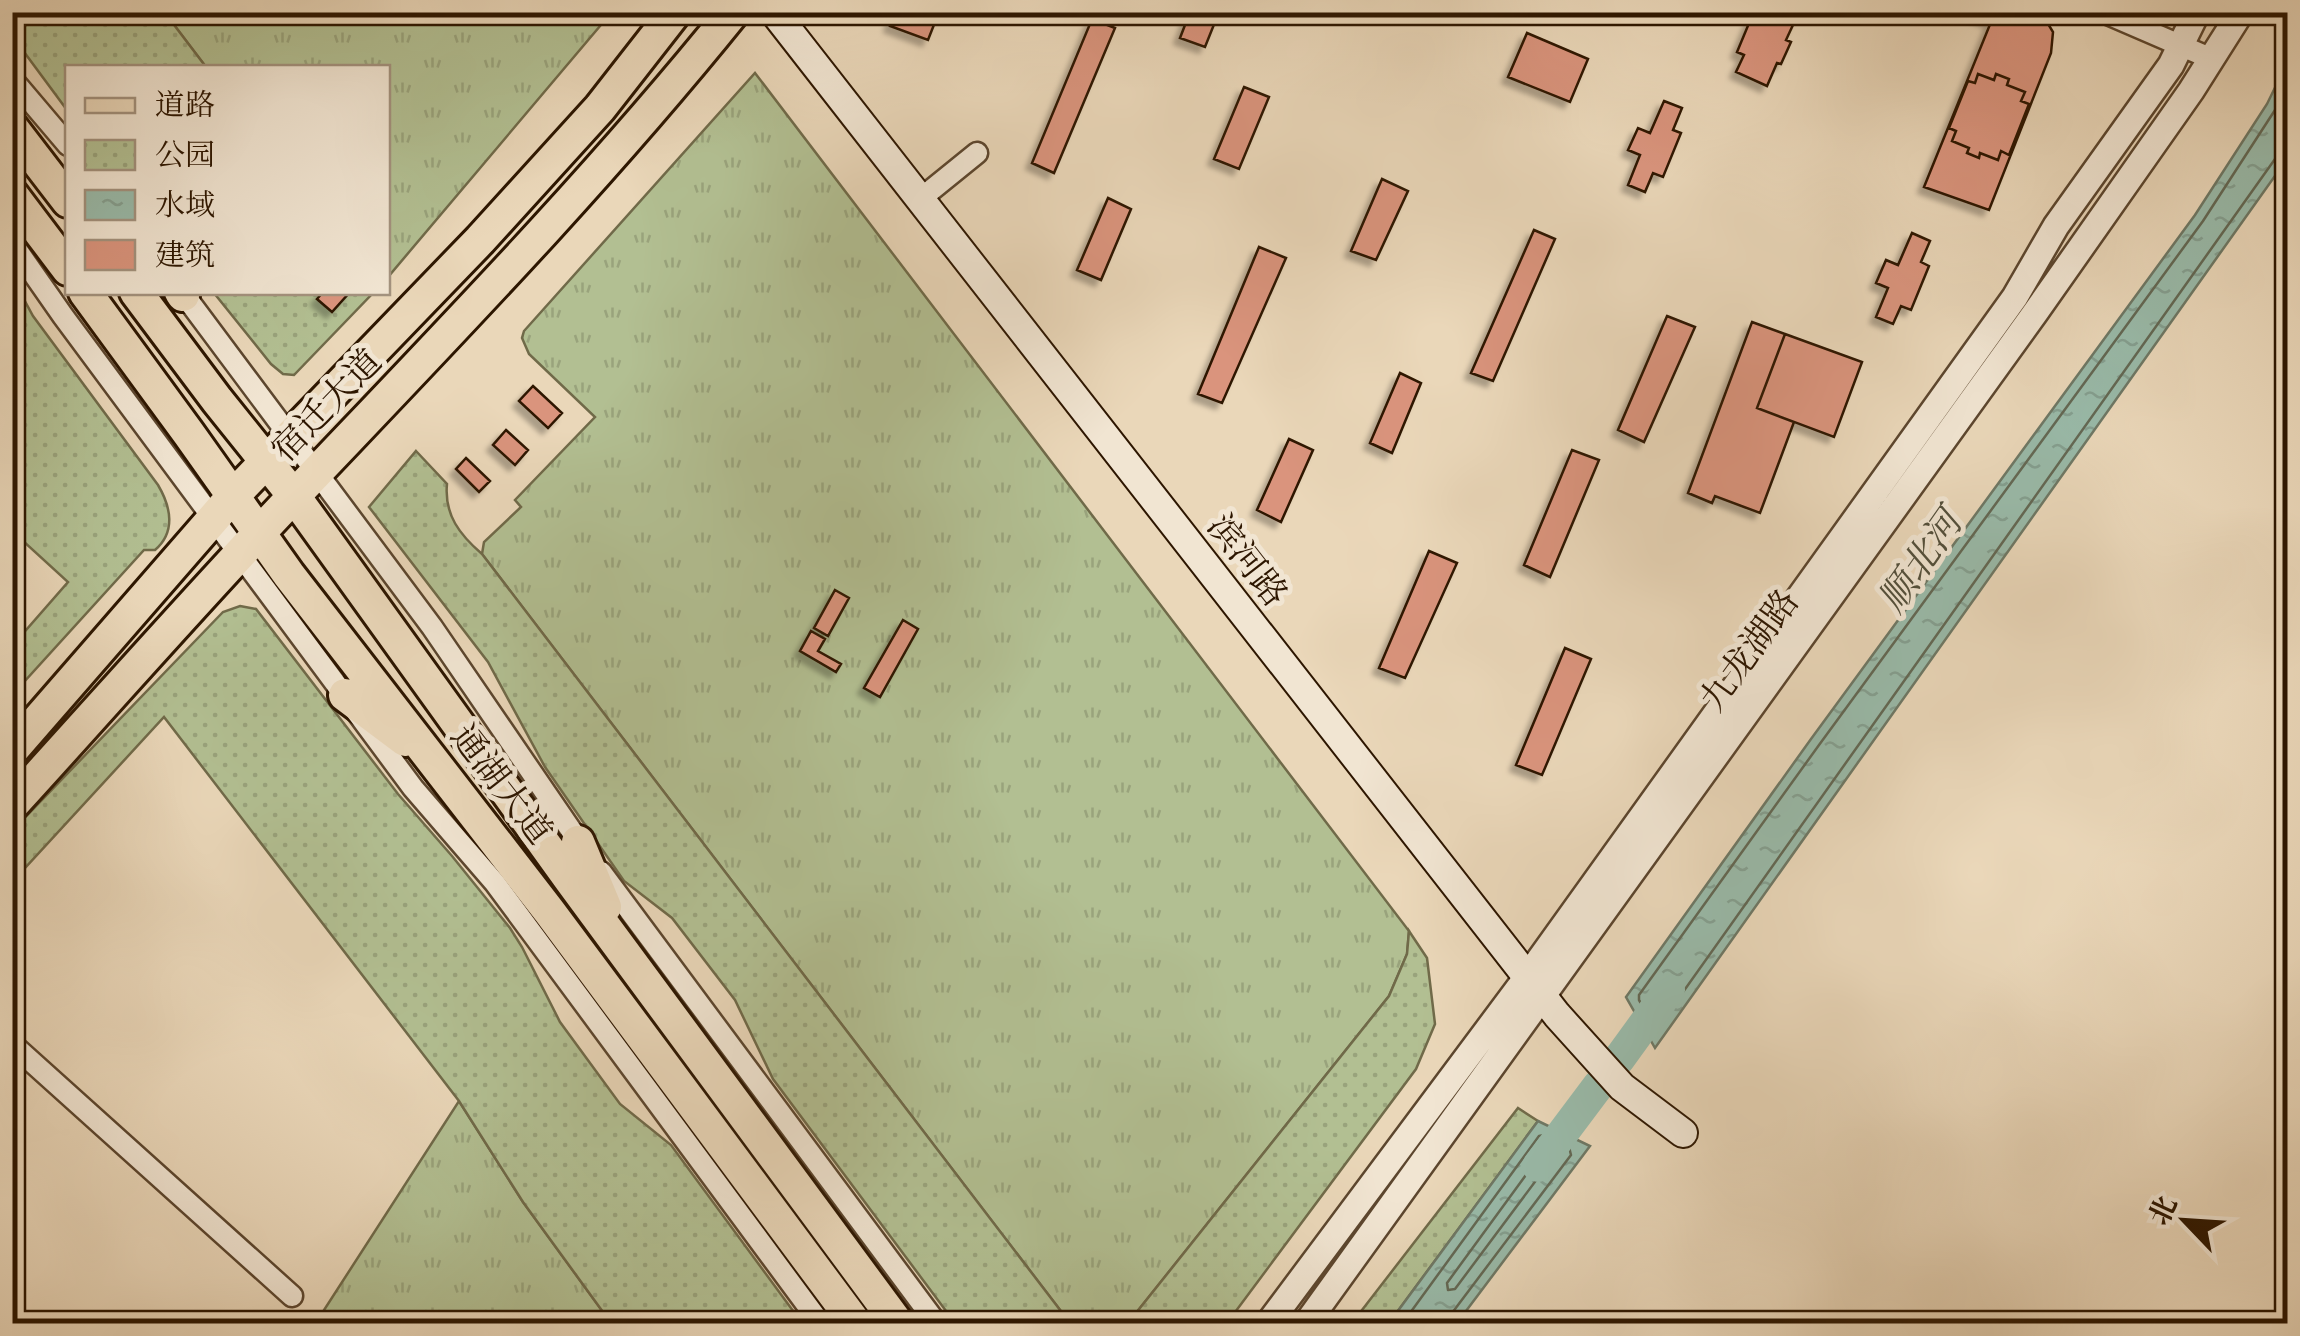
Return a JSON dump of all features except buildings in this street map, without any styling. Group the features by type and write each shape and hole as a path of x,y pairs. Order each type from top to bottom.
{"main road":[{"name":"宿迁大道","path":"12,750 223,507 480,240 600,108 675,12"},
{"name":"宿迁大道","path":"12,805 615,153 733,12"},
{"name":"滨河路","path":"774,12 1534,987 1622,1087 1683,1133"},
{"path":"12,128 65,197"},
{"path":"12,195 65,265"},
{"name":"通湖大道","path":"87,295 143,371 223,507 250,544 351,655 561,926 856,1324"},
{"name":"通湖大道","path":"138,295 176,346 278,448 305,485 390,632 898,1320"},
{"path":"143,371 162,373 174,359 176,346"},
{"path":"351,655 348,631 356,616 364,614 390,632"},
{"path":"345,695 430,757"},
{"path":"578,842 618,945"}],"street":[{"path":"2103,12 2212,59"},
{"name":"九龙湖路","path":"1306,1324 1534,987 2016,297 2056,226 2171,65 2197,12"},
{"name":"九龙湖路","path":"1268,1324 1534,987 2034,313 2241,12"},
{"path":"12,79 65,141"},
{"path":"919,200 977,154"},
{"path":"12,244 63,316 223,507"},
{"path":"183,295 278,448"},
{"path":"305,485 432,627 578,842 937,1324"},
{"path":"250,544 345,695 414,788 495,883 821,1324"},
{"path":"12,1044 292,1296"}],"green space":[{"path":"13,12 165,13 204,65 65,65 65,107 13,37"},
{"path":"165,13 611,13 390,275 390,65 204,65"},
{"path":"755,73 1409,931 1407,954 1389,996 1128,1323 1070,1323 482,554 484,542 521,507 515,500 595,417 529,354 522,338 524,331"},
{"path":"13,279 33,316 158,485 166,502 169,527 162,543 155,550 144,550 13,694 13,645 68,582 13,528"},
{"path":"216,295 371,295 294,375 283,374"},
{"path":"416,451 447,484 448,505 460,532 482,554 1070,1323 955,1323 773,1079 735,1000 672,918 624,881 545,767 488,662 369,507"},
{"path":"240,606 256,609 398,794 510,928 560,1022 620,1104 671,1145 802,1323 611,1323 523,1202 459,1101 164,717 13,881 13,830 223,612"},
{"path":"1409,931 1427,958 1435,1024 1416,1069 1227,1323 1128,1323 1389,996 1407,954"},
{"path":"459,1101 523,1202 611,1323 315,1324"},
{"path":"1518,1108 1538,1121 1389,1323 1352,1323"}],"water":[{"path":"2287,63 2287,159 1655,1048 1626,997 2195,215 2267,104"},
{"path":"1538,1121 1590,1146 1457,1323 1389,1323"}],"waterway":[{"name":"顺北河","path":"1619,1059 1669,990"},
{"name":"顺北河","path":"1538,1166 1598,1086"}]}
